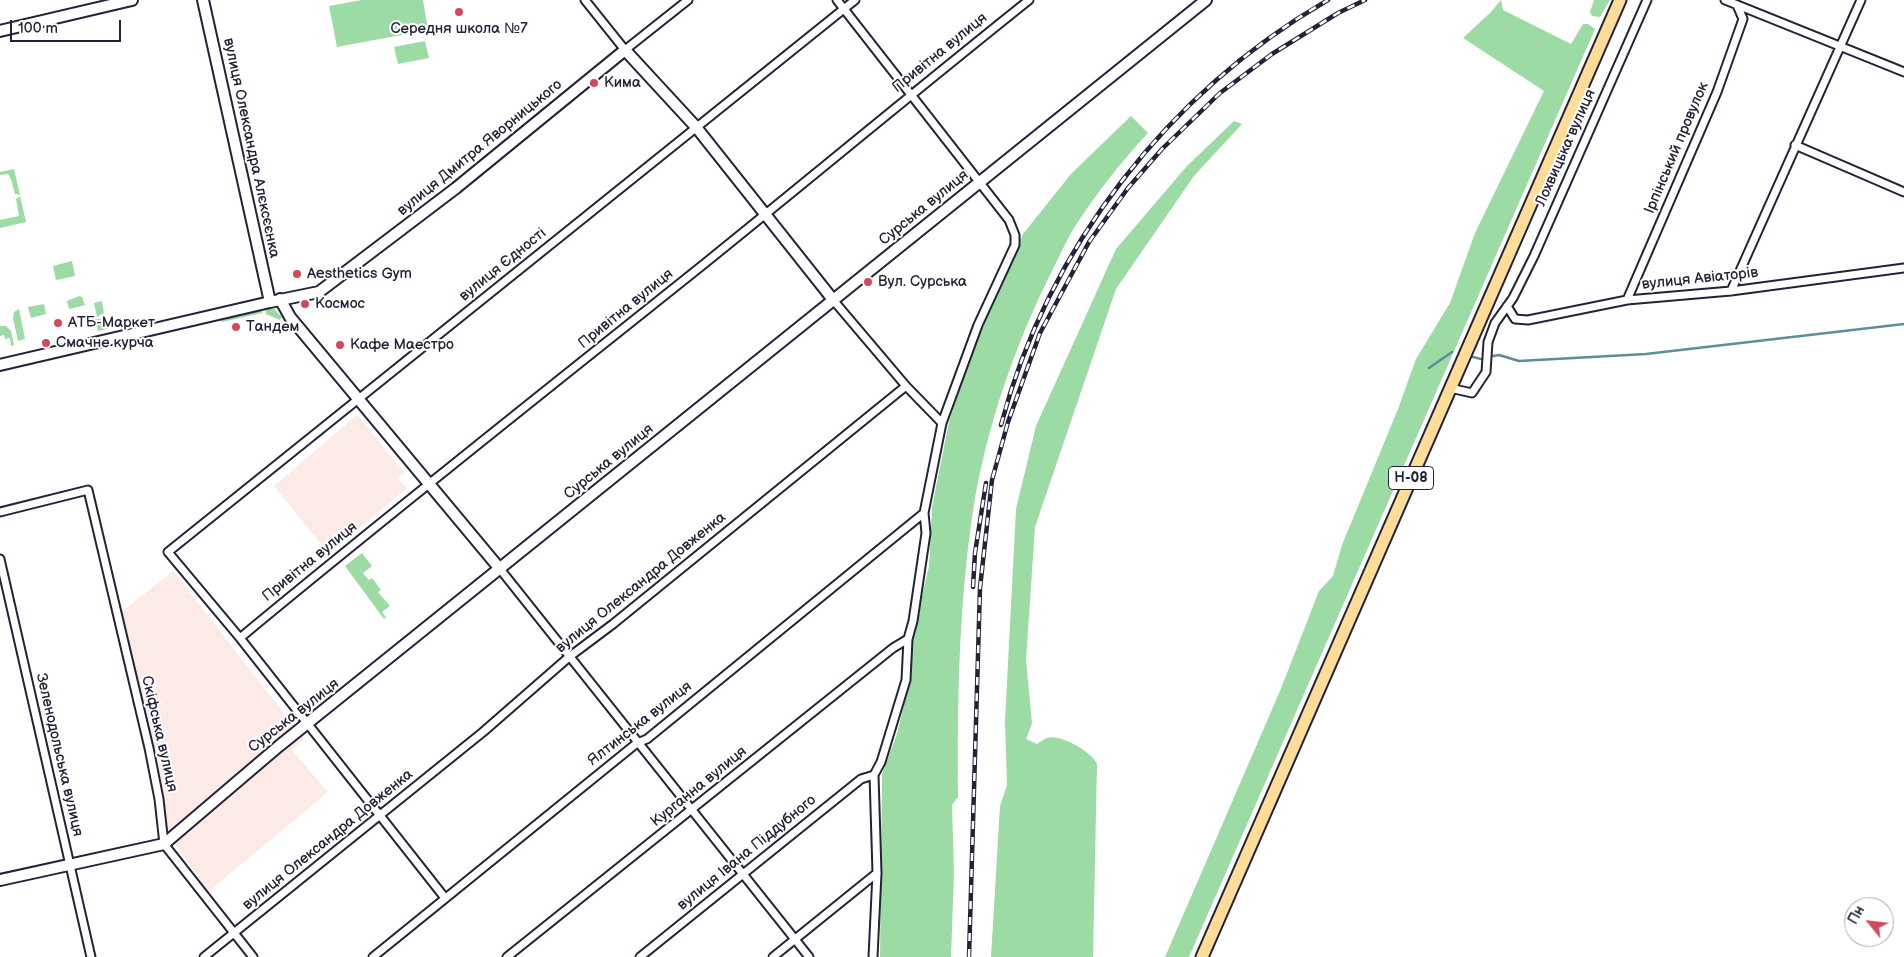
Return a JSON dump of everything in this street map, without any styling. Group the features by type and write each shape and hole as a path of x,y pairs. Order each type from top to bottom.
{"main road":[{"name":"Н-08","path":"1202,957 1620,0"}],"street":[{"path":"0,31 132,0"},
{"name":"вулиця Олександра Алєксєєнка","path":"203,0 275,300 500,569"},
{"path":"585,0 625,50 696,127 834,301 906,386 942,423"},
{"name":"вулиця Дмитра Яворницького","path":"0,365 275,300 319,292 456,188 688,0"},
{"path":"836,0 1009,220 1015,235 1015,245 978,325 942,423 924,513 926,533 908,639 904,690 881,762 874,775 877,873 873,957"},
{"name":"вулиця Єдності","path":"240,638 168,552 855,0"},
{"name":"Привітна вулиця","path":"240,638 337,557 429,485 764,215 910,94 1029,0"},
{"name":"Сурська вулиця","path":"0,880 164,844 244,776 1206,0"},
{"name":"Лохвицька вулиця","path":"1450,388 1472,393 1483,378 1486,372 1488,342 1495,323 1508,306 1534,256 1647,0"},
{"path":"1725,0 1904,72"},
{"path":"1731,291 1861,0"},
{"path":"1737,5 1743,19 1755,12"},
{"name":"Ірпінський провулок","path":"1627,300 1717,92 1743,19"},
{"path":"1795,145 1904,192"},
{"name":"вулиця Авіаторів","path":"1508,306 1515,318 1528,320 1627,300 1731,291 1904,268"},
{"name":"вулиця Олександра Довженка","path":"204,957 483,732 570,656 613,624 906,386"},
{"name":"Скіфська вулиця","path":"0,512 88,490 160,799 164,844"},
{"name":"Ялтинська вулиця","path":"373,957 637,743 647,739 924,513"},
{"name":"Зеленодольська вулиця","path":"0,559 92,957"},
{"path":"500,569 637,743 810,957"},
{"path":"240,638 307,725 381,814 445,898"},
{"name":"Курганна вулиця","path":"507,957 893,648 908,639"},
{"name":"вулиця Івана Піддубного","path":"640,957 861,780 874,775"},
{"path":"164,844 253,957"},
{"path":"773,957 877,873"}],"shaded area":[{"path":"357,415 405,473 398,478 407,488 329,554 274,486"},
{"path":"173,571 304,739 292,750 328,792 208,892 168,833 120,613"}],"green space":[{"path":"362,0 423,0 428,30 337,47 329,6"},
{"path":"1501,0 1503,10 1571,44 1583,24 1588,24 1595,29 1189,957 1165,957 1280,691 1319,591 1333,576 1342,545 1398,409 1416,359 1450,303 1475,233 1544,91 1463,38"},
{"path":"1594,0 1610,0 1600,17 1592,16 1590,12"},
{"path":"425,41 429,58 398,64 394,47"},
{"path":"1131,116 1148,133 1100,191 1074,228 1063,248 1014,357 994,418 979,480 968,546 962,617 958,726 958,797 952,805 954,873 951,957 880,957 882,774 897,734 910,679 912,639 929,566 932,507 949,422 969,359 1023,234 1071,174"},
{"path":"1234,121 1242,124 1194,176 1116,289 1035,527 1026,660 1032,723 1026,739 1037,744 1046,738 1059,738 1083,749 1097,764 1093,957 991,957 1000,806 1007,785 1005,721 1016,509 1036,426 1116,249 1187,166"},
{"path":"14,169 20,195 15,194 8,174 0,175 0,172"},
{"path":"20,196 26,222 0,228 0,220 19,216 16,199"},
{"path":"72,261 75,276 56,280 53,266"},
{"path":"79,296 82,297 85,305 69,309 67,301"},
{"path":"102,301 104,313 97,317 94,303"},
{"path":"44,304 46,314 31,318 28,307"},
{"path":"262,308 262,313 222,322 217,318"},
{"path":"265,308 274,309 282,317 280,320 266,314"},
{"path":"19,309 25,339 18,341 13,318 14,312"},
{"path":"105,318 107,329 98,331 97,326 91,327 91,320"},
{"path":"0,326 6,326 11,331 14,345 11,346 10,338 5,339 4,335 0,336"},
{"path":"362,553 372,566 363,573 369,580 372,578 381,590 378,592 390,606 382,612 386,617 384,619 345,566"}],"waterway":[{"path":"1493,356 1499,355 1519,361 1646,354 1904,324"},
{"path":"1429,368 1452,352"},
{"path":"1473,357 1481,359"}],"railway":[{"path":"1001,425 1022,359 1050,296 1083,237 1122,180 1167,128 1216,80 1270,37 1328,0"},
{"path":"969,957 980,588 992,480 1008,422 1040,333 1089,242 1128,188 1162,149 1220,93 1272,54 1338,13 1365,0"},
{"path":"973,587 975,553 986,483"}],"place":[{"name":"Середня школа №7","path":"459,12"},
{"name":"Кима","path":"594,83"},
{"name":"Aesthetics Gym","path":"297,274"},
{"name":"Вул. Сурська","path":"868,282"},
{"name":"Космос","path":"305,304"},
{"name":"АТБ-Маркет","path":"58,323"},
{"name":"Тандем","path":"236,327"},
{"name":"Смачне курча","path":"46,343"},
{"name":"Кафе Маестро","path":"340,345"}]}
